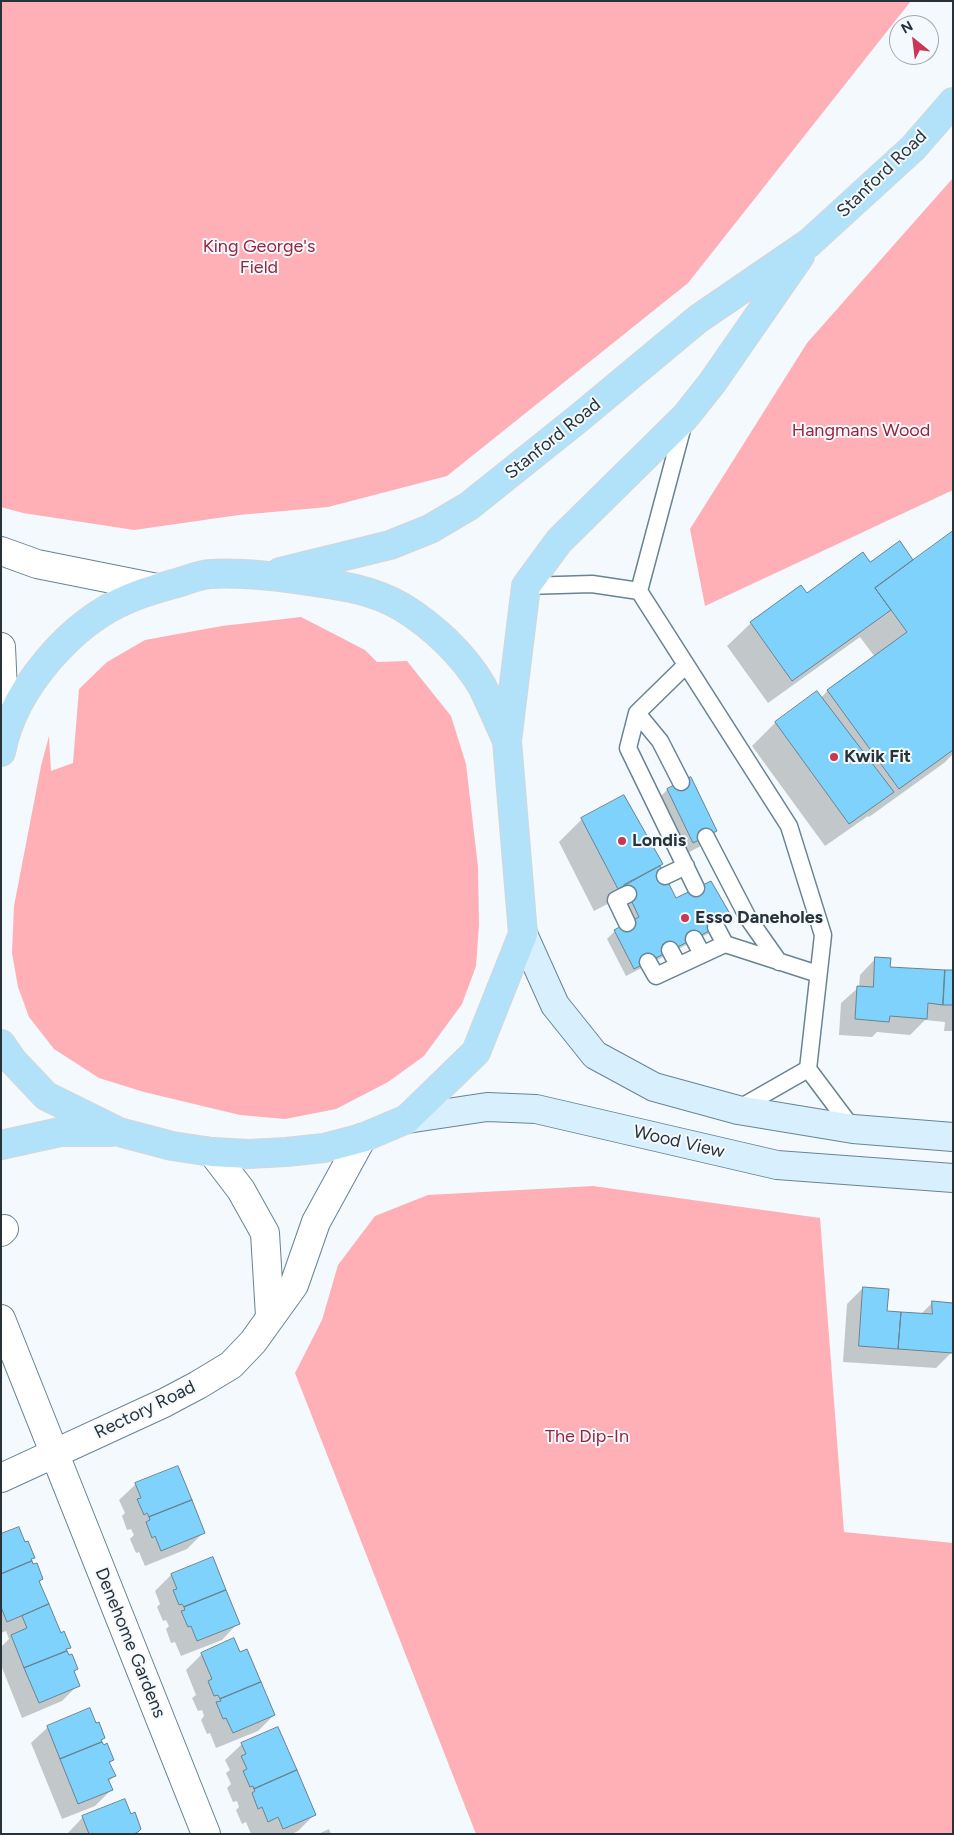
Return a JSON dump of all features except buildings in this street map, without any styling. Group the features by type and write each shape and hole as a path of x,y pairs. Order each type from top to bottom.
{"main road":[{"name":"Stanford Road","path":"266,575 390,545 430,529 469,506 580,418 698,319 809,243 913,148 953,102"},
{"name":"Stanford Road","path":"507,741 526,586 559,541 685,417 712,383 809,243"},
{"path":"3,743 26,690 50,657 103,613 129,598 208,574 266,575 359,588 400,606 420,619 461,657 481,685 507,741 523,934 555,1006 595,1055 654,1087 738,1110 853,1129 953,1137"},
{"path":"1,1044 12,1060 46,1096 119,1132 172,1146 212,1152 249,1154 324,1148 362,1138 407,1119 476,1052 523,934"},
{"name":"Wood View","path":"407,1119 487,1107 536,1109 777,1165 953,1178"},
{"path":"1,1145 60,1132 119,1132"}],"street":[{"path":"1,552 37,564 157,588"},
{"path":"1,647 3,743"},
{"name":"Rectory Road","path":"1,1478 164,1403 231,1365 253,1342 294,1285 316,1222 362,1138"},
{"path":"212,1152 241,1190 265,1233 270,1316"},
{"name":"Denehome Gardens","path":"1,1319 56,1452 206,1834"}],"lane":[{"path":"685,417 639,591 789,826 823,935 808,1069 853,1129"},
{"path":"526,586 592,584 639,591"},
{"path":"686,665 637,713 628,748 696,888"},
{"path":"637,713 660,741 681,782"},
{"path":"706,837 748,918 779,962"},
{"path":"665,876 686,866"},
{"path":"628,894 616,900 628,923"},
{"path":"716,927 725,944"},
{"path":"694,939 702,954"},
{"path":"648,962 656,976 674,958 702,954 725,944 818,974"},
{"path":"738,1110 808,1069"}],"green space":[{"name":"King George's Field","path":"1,1 911,1 900,15 889,15 889,29 688,283 447,476 328,507 239,515 134,530 23,513 1,507"},
{"name":"Hangmans Wood","path":"953,178 953,490 705,606 690,529 807,343"},
{"path":"301,617 365,650 377,662 407,661 451,716 466,764 478,867 479,925 476,966 462,1004 424,1056 388,1082 336,1109 285,1119 240,1115 144,1092 99,1078 54,1049 29,1017 18,987 12,953 14,906 41,766 49,736 51,771 73,763 79,689 107,662 145,640 222,626"},
{"name":"The Dip-In","path":"593,1186 820,1218 844,1532 953,1543 953,1834 476,1834 295,1373 322,1320 338,1265 375,1216 428,1195"}],"place":[{"name":"Kwik Fit","path":"834,757"},
{"name":"Londis","path":"622,841"},
{"name":"Esso Daneholes","path":"685,918"}]}
